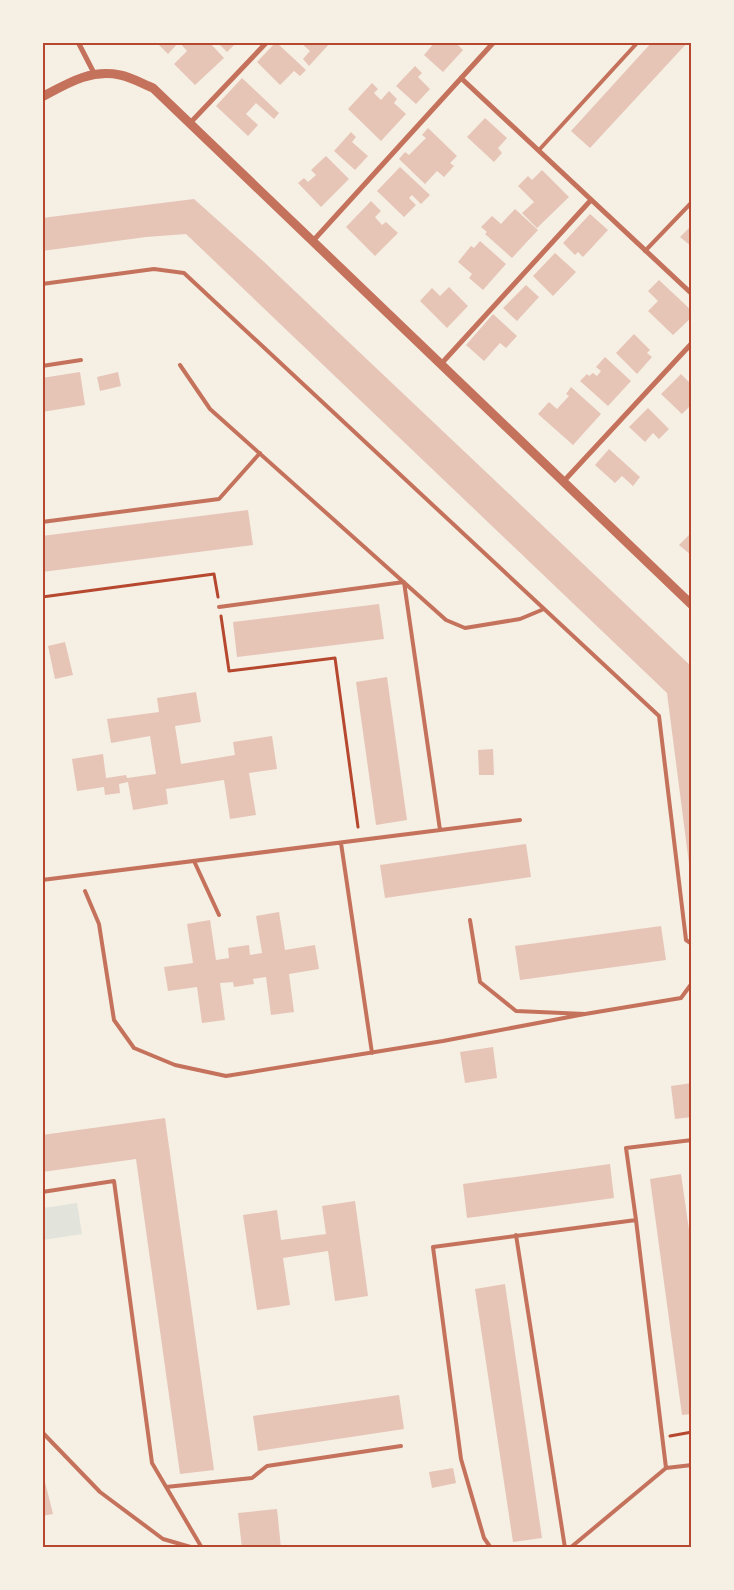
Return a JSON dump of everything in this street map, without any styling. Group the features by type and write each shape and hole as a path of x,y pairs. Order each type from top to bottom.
{"street":[{"path":"78,42 95,75"},
{"path":"191,122 267,42"},
{"path":"312,242 494,42"},
{"path":"42,97 78,78 95,75 121,75 153,88 191,122 312,242 691,604"},
{"path":"461,78 692,294"},
{"path":"440,364 591,200"},
{"path":"563,482 692,343"}],"lane":[{"path":"539,150 638,42"},
{"path":"645,251 692,202"},
{"path":"42,284 154,269 184,273 659,716 686,940 692,944"},
{"path":"42,366 81,360"},
{"path":"180,365 210,409 446,620 465,628 520,619 544,609"},
{"path":"42,522 220,499 260,454"},
{"path":"219,607 404,582"},
{"path":"404,582 440,830"},
{"path":"42,880 520,820"},
{"path":"341,843 372,1053"},
{"path":"194,862 219,915"},
{"path":"85,891 99,924 114,1020 134,1048 175,1065 226,1076 372,1053 681,998 692,983"},
{"path":"470,920 480,982 516,1011 585,1014"},
{"path":"666,1468 626,1148 692,1140"},
{"path":"42,1192 114,1181 152,1463 202,1548"},
{"path":"491,1548 484,1538 461,1459 433,1246 636,1220"},
{"path":"516,1235 565,1548"},
{"path":"42,1432 100,1492 163,1539 194,1548"},
{"path":"166,1488 252,1478 267,1466 401,1446"},
{"path":"570,1548 666,1468 692,1465"}],"path":[{"path":"42,597 214,574 229,671 335,658 358,827"},
{"path":"662,1438 692,1432"}],"shaded area":[{"path":"77,1203 82,1234 43,1240 43,1208"}],"building":[{"path":"156,42 177,42 178,43 168,54"},
{"path":"179,42 209,42 224,58 195,85 174,64 187,51"},
{"path":"217,42 237,42 227,52"},
{"path":"276,42 306,70 300,76 294,71 280,85 257,62"},
{"path":"300,42 331,42 309,66 303,59 310,51"},
{"path":"435,42 455,42 463,50 443,72 424,55"},
{"path":"652,42 688,42 590,148 571,131"},
{"path":"415,66 422,73 418,77 430,89 416,104 396,86"},
{"path":"242,78 279,113 274,119 256,103 246,114 258,125 248,136 216,106"},
{"path":"372,83 378,89 374,93 381,100 389,91 397,99 394,103 406,114 381,141 348,109"},
{"path":"485,118 507,138 498,148 502,153 494,162 467,137"},
{"path":"428,128 457,156 450,163 454,166 444,177 437,171 425,184 399,159 405,152 409,155 426,138 422,135"},
{"path":"351,132 356,137 352,142 368,156 355,170 334,151"},
{"path":"326,156 349,179 321,207 298,183 304,178 308,182 316,175 311,170"},
{"path":"400,167 430,195 421,204 412,195 409,198 416,205 404,217 377,191"},
{"path":"542,170 569,197 537,228 522,213 534,202 518,186 528,176 532,180"},
{"path":"194,199 262,260 692,667 692,887 667,693 186,234 146,237 42,251 42,218"},
{"path":"371,201 381,211 375,217 382,225 386,222 398,233 375,256 346,227"},
{"path":"515,209 538,230 512,258 485,234 487,232 481,227 492,216 501,224"},
{"path":"590,214 608,230 583,257 578,252 575,255 563,243"},
{"path":"692,225 692,247 680,237"},
{"path":"480,241 506,264 483,290 469,278 472,274 458,262 471,246 474,248"},
{"path":"555,253 576,272 553,296 533,276"},
{"path":"659,280 692,311 692,317 673,335 648,311 658,301 648,291"},
{"path":"526,285 539,297 517,321 503,308"},
{"path":"449,287 468,306 447,328 420,301 432,288 440,296"},
{"path":"493,314 517,336 506,348 500,343 484,361 466,345"},
{"path":"634,334 650,350 647,353 652,357 637,374 616,353"},
{"path":"605,357 631,381 608,406 580,381 587,374 589,376 593,373 597,376 601,371 596,367"},
{"path":"80,372 85,405 42,412 42,378"},
{"path":"118,372 121,386 100,391 97,377"},
{"path":"681,374 692,385 692,404 682,414 661,394"},
{"path":"571,387 601,414 573,445 538,414 549,402 557,409 569,396 566,394"},
{"path":"648,408 669,429 659,439 653,433 645,442 629,427"},
{"path":"609,449 640,477 633,486 622,476 615,483 595,465"},
{"path":"248,510 253,545 42,572 42,536"},
{"path":"692,532 692,556 679,545"},
{"path":"379,604 384,639 237,657 233,622"},
{"path":"65,642 73,675 55,679 48,646"},
{"path":"387,677 407,820 376,825 356,682"},
{"path":"196,692 201,722 175,726 181,764 235,755 233,742 272,736 277,769 249,773 256,815 230,819 224,780 166,789 168,804 133,810 128,782 119,784 120,793 105,795 104,787 77,791 72,759 103,754 106,778 126,775 127,778 156,774 150,736 111,743 107,719 159,712 157,698"},
{"path":"493,749 494,775 479,775 478,750"},
{"path":"526,844 531,877 385,898 380,865"},
{"path":"279,912 285,950 315,945 319,969 289,974 294,1012 271,1015 266,977 253,979 254,984 234,987 233,982 220,983 225,1020 202,1023 197,987 168,991 164,967 193,963 187,924 210,920 216,960 229,958 228,948 249,945 250,955 262,953 256,916"},
{"path":"661,926 666,960 520,980 515,946"},
{"path":"493,1047 497,1078 465,1083 460,1052"},
{"path":"692,1083 692,1117 675,1119 671,1086"},
{"path":"165,1118 214,1470 180,1474 136,1159 42,1172 42,1135"},
{"path":"610,1164 614,1198 467,1218 463,1184"},
{"path":"681,1174 692,1251 692,1414 682,1415 650,1179"},
{"path":"355,1201 368,1296 335,1301 328,1251 283,1258 290,1305 257,1310 243,1215 277,1210 281,1240 326,1234 322,1206"},
{"path":"505,1284 542,1538 513,1542 475,1289"},
{"path":"399,1395 404,1429 258,1451 253,1416"},
{"path":"453,1468 456,1483 432,1488 429,1472"},
{"path":"42,1470 53,1514 42,1516"},
{"path":"277,1509 281,1548 242,1548 238,1513"}]}
